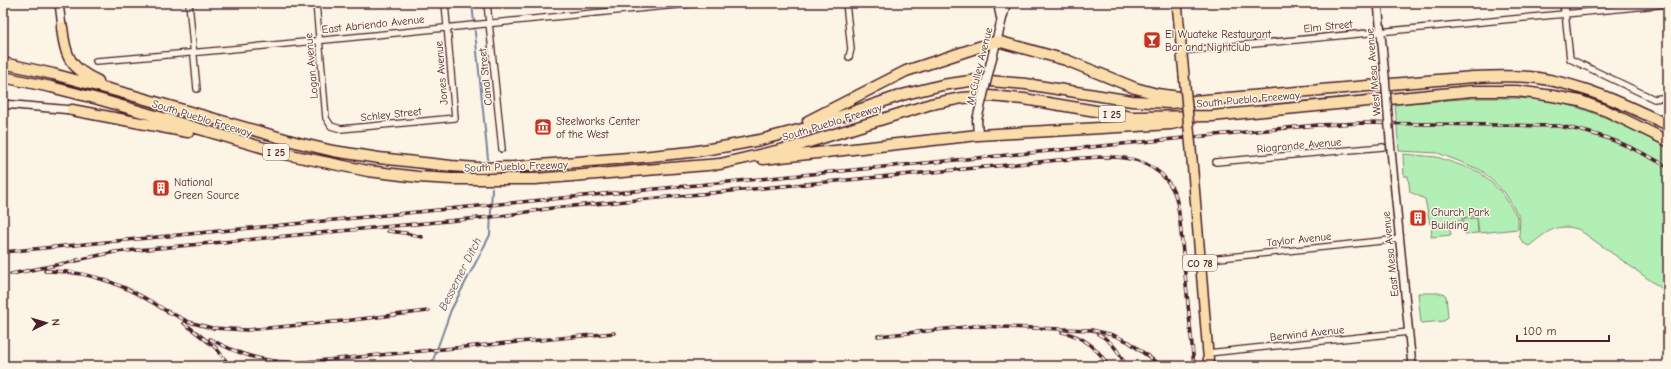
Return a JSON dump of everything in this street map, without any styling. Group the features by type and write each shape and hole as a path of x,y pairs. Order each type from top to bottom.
{"highway":[{"path":"62,27 67,55 74,66 86,75 131,95"},
{"path":"760,140 819,116 906,71 996,41 1066,60 1135,88 1175,97 1218,99"},
{"name":"South Pueblo Freeway","path":"3,63 53,74 299,143 333,151 379,158 478,168 514,167 691,152 760,140 806,128 902,94 942,85 977,80 1026,84 1132,101 1170,103 1473,77 1505,76 1538,78 1593,91 1621,102 1668,125"},
{"name":"South Pueblo Freeway","path":"3,77 98,99 285,154 368,171 460,180 556,178 720,164 793,147 931,104 962,98 989,96 1024,99 1132,117 1212,116 1472,91 1517,91 1553,96 1580,102 1606,111 1668,141"},
{"path":"72,110 252,145"},
{"path":"720,164 978,135 1171,124 1212,116"}],"main road":[{"path":"998,3 1002,22"},
{"name":"McCulley Avenue","path":"978,135 977,120 1006,3"},
{"path":"1002,22 1013,3"},
{"name":"CO 78","path":"1177,3 1209,366"}],"street":[{"path":"59,3 62,27"},
{"path":"189,3 197,89"},
{"name":"Logan Avenue","path":"316,3 326,118 331,126"},
{"name":"Jones Avenue","path":"445,3 455,118"},
{"name":"Canal Street","path":"487,3 502,149"},
{"name":"East Abriendo Avenue","path":"96,61 193,53 319,39 480,24 632,6 700,3"},
{"path":"846,3 851,48 849,57"},
{"name":"West Mesa Avenue","path":"1378,3 1390,140"},
{"path":"1564,3 1570,59 1654,99 1668,97"},
{"name":"Elm Street","path":"1181,51 1668,4"},
{"path":"3,104 72,110"},
{"name":"Schley Street","path":"331,126 341,129 455,118"},
{"name":"East Mesa Avenue","path":"1390,140 1412,366"},
{"name":"Riogrande Avenue","path":"1216,162 1383,147"},
{"name":"Taylor Avenue","path":"1200,260 1400,239"},
{"name":"Berwind Avenue","path":"1208,353 1409,332"}],"green space":[{"path":"1476,98 1530,99 1561,103 1603,116 1668,148 1668,293 1578,229 1570,227 1557,228 1546,233 1529,246 1523,243 1519,236 1520,218 1505,193 1481,170 1438,153 1399,151 1395,104"},
{"path":"1403,154 1437,157 1480,172 1503,194 1518,218 1518,229 1479,233 1477,216 1462,218 1462,221 1430,224 1425,199 1410,192 1408,176 1404,176"},
{"path":"1477,218 1478,233 1465,234 1463,219"},
{"path":"1449,226 1451,235 1431,237 1432,227"},
{"path":"1418,293 1443,293 1446,296 1448,317 1444,321 1421,323"}],"waterway":[{"name":"Bessemer Ditch","path":"472,3 488,159"},
{"name":"Bessemer Ditch","path":"431,366 451,310 490,235 492,188"}],"railway":[{"path":"3,252 1318,125 1362,123 1559,126 1616,141 1641,152 1668,167"},
{"path":"77,260 115,252 501,216 552,208 1070,159 1118,157 1141,162 1151,167 1167,180 1175,195 1179,214 1194,366"},
{"path":"388,231 422,237"},
{"path":"11,274 81,260"},
{"path":"45,271 63,271 96,277 111,282 142,296 171,314"},
{"path":"167,311 189,322 212,328 247,330 428,311"},
{"path":"184,323 216,348 230,366"},
{"path":"878,336 975,326 1092,330 1113,335 1129,342 1161,366"},
{"path":"1062,332 1076,336 1089,344 1108,366"},
{"path":"210,339 241,353 261,359 295,363 614,333"},
{"path":"1098,334 1115,347 1126,366"}],"place":[{"name":"El Wuateke Restaurant Bar and Nightclub","path":"1152,40"},
{"name":"Steelworks Center of the West","path":"543,127"},
{"name":"National Green Source","path":"161,188"},
{"name":"Church Park Building","path":"1418,218"}]}
